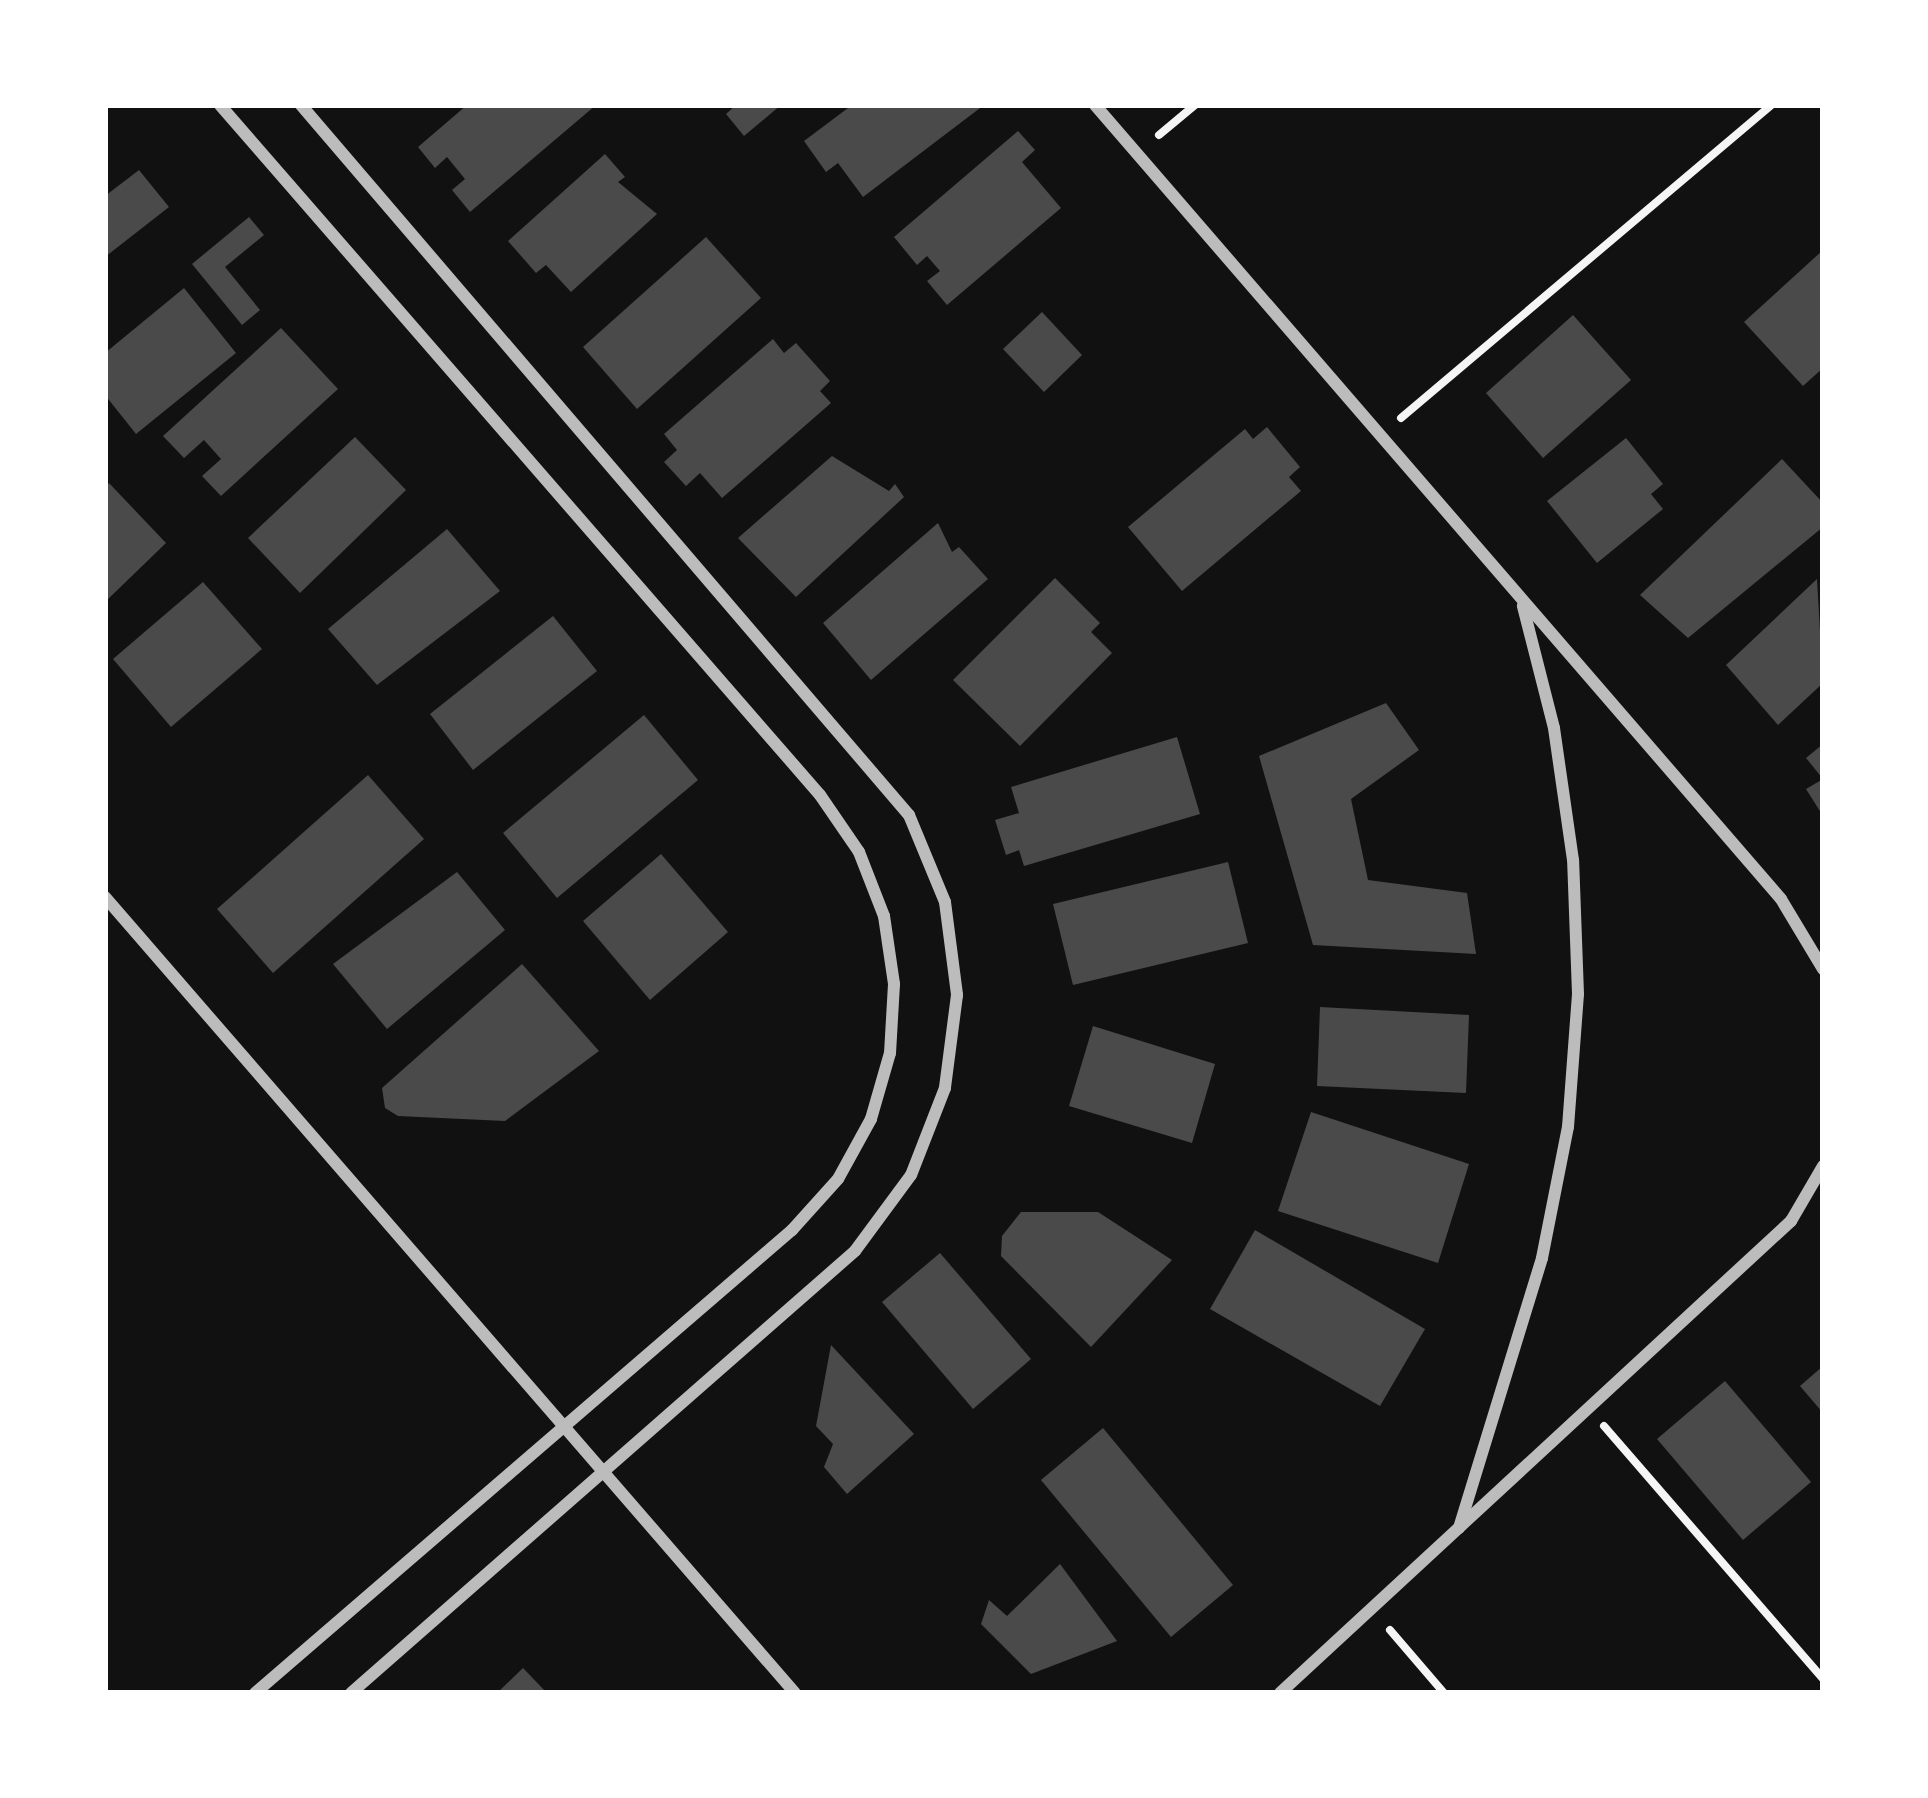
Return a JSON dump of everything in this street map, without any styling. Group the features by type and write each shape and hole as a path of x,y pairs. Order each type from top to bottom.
{"street":[{"path":"220,105 820,795 859,852 884,916 894,984 890,1053 871,1119 838,1179 792,1230 255,1693"},
{"path":"302,105 852,740 909,815 945,902 957,995 945,1088 910,1175 855,1251 351,1693"},
{"path":"1095,105 1780,899 1823,968"},
{"path":"1459,1528 1542,1258 1568,1127 1578,994 1570,838 1554,728 1521,598"},
{"path":"105,897 796,1693"},
{"path":"1280,1693 1791,1221 1823,1166"}],"path":[{"path":"1137,154 1195,105"},
{"path":"1380,436 1771,105"},
{"path":"1589,1408 1823,1679"},
{"path":"1372,1609 1444,1693"}],"building":[{"path":"467,105 596,105 470,212 452,190 465,179 447,157 435,168 418,147"},
{"path":"736,105 781,105 744,136 726,114"},
{"path":"852,105 984,105 863,197 838,163 826,172 804,141"},
{"path":"1018,131 1035,150 1022,162 1061,208 947,305 927,281 940,271 927,256 917,265 894,237"},
{"path":"605,154 625,177 618,182 657,214 571,292 546,265 536,273 508,241"},
{"path":"139,170 169,207 105,257 105,196"},
{"path":"249,217 264,235 225,267 260,310 242,325 192,264"},
{"path":"706,237 761,298 637,409 583,347"},
{"path":"1823,250 1823,368 1803,386 1744,322"},
{"path":"184,288 236,353 136,434 105,395 105,353"},
{"path":"1042,312 1082,355 1044,392 1003,349"},
{"path":"1573,315 1631,380 1543,458 1486,393"},
{"path":"281,328 338,389 221,496 202,476 221,459 204,440 184,458 163,436"},
{"path":"773,339 784,353 796,343 830,381 820,391 831,403 722,498 700,473 686,486 664,462 677,450 664,434"},
{"path":"1267,427 1300,467 1289,477 1301,491 1182,591 1128,527 1245,429 1253,439"},
{"path":"355,437 406,490 300,593 248,538"},
{"path":"1626,438 1663,484 1651,494 1663,509 1597,563 1547,501"},
{"path":"832,456 889,491 895,484 904,497 796,597 738,538"},
{"path":"1782,459 1823,503 1823,527 1688,638 1640,595"},
{"path":"109,483 166,543 105,602 105,487"},
{"path":"938,523 952,552 959,547 988,579 871,680 823,623"},
{"path":"447,529 500,591 377,685 328,629"},
{"path":"1055,578 1100,623 1091,632 1112,653 1020,746 953,680"},
{"path":"1817,579 1823,683 1778,725 1726,665"},
{"path":"203,582 262,649 171,727 113,659"},
{"path":"553,616 597,671 473,770 430,714"},
{"path":"1386,703 1419,750 1351,799 1368,880 1467,893 1476,954 1313,945 1259,756"},
{"path":"644,715 698,780 557,898 503,833"},
{"path":"1177,737 1200,814 1024,866 1019,850 1006,855 995,820 1019,813 1011,787"},
{"path":"1823,744 1823,779 1806,758"},
{"path":"368,775 424,839 273,973 217,909"},
{"path":"1823,779 1823,816 1806,789"},
{"path":"661,854 728,932 650,1000 583,921"},
{"path":"1228,862 1248,943 1073,985 1053,904"},
{"path":"457,872 505,930 387,1029 333,964"},
{"path":"522,964 599,1051 505,1121 398,1116 385,1108 382,1088"},
{"path":"1320,1007 1469,1015 1466,1093 1317,1086"},
{"path":"1093,1026 1215,1064 1192,1143 1069,1106"},
{"path":"1311,1112 1469,1164 1438,1263 1278,1211"},
{"path":"1021,1212 1098,1212 1172,1260 1091,1347 1001,1256 1002,1236"},
{"path":"1255,1230 1425,1329 1380,1406 1210,1309"},
{"path":"940,1253 1031,1359 973,1409 882,1302"},
{"path":"831,1345 914,1434 847,1494 824,1467 833,1444 816,1426"},
{"path":"1823,1366 1823,1413 1800,1386"},
{"path":"1725,1381 1811,1482 1743,1540 1657,1439"},
{"path":"1103,1428 1233,1585 1171,1637 1041,1480"},
{"path":"1060,1564 1117,1641 1031,1674 981,1624 989,1600 1007,1616"},
{"path":"523,1668 547,1693 497,1693"}]}
